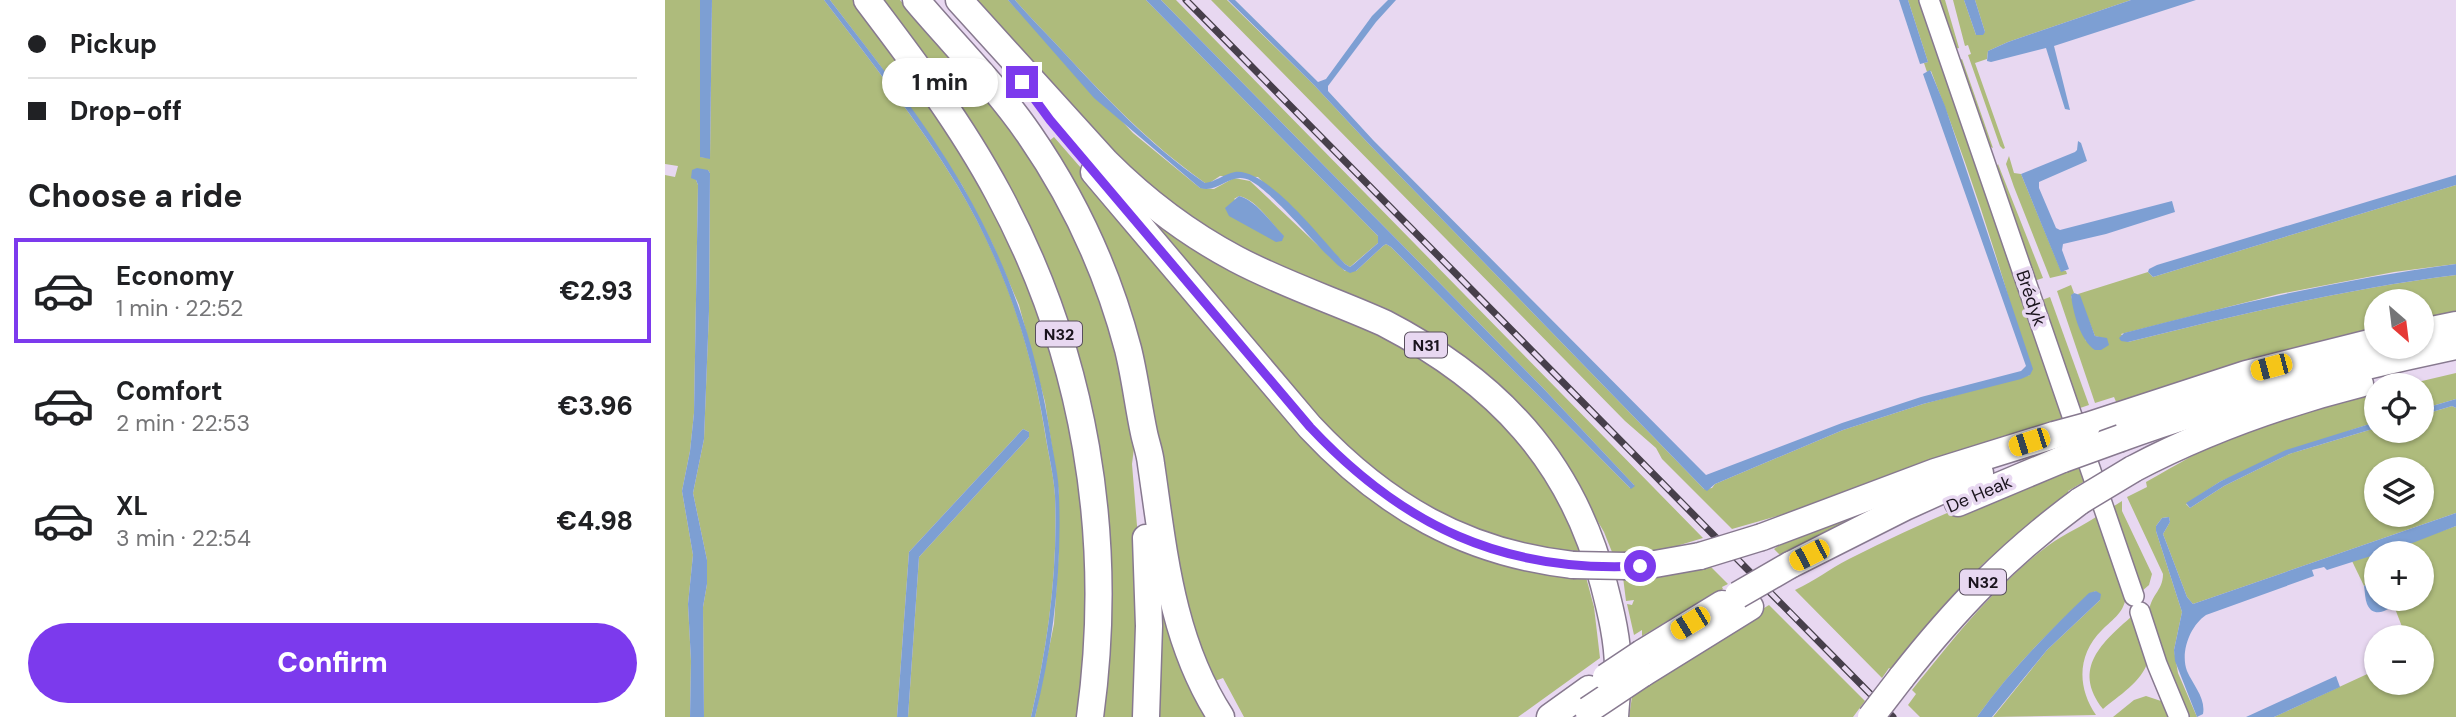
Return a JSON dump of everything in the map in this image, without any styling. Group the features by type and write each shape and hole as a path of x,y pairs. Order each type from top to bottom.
{"highway":[{"name":"N32","path":"867,0 949,112 998,192 1038,277 1065,352 1085,437 1097,528 1099,625 1090,717"},
{"path":"916,0 1028,132 1069,199 1093,247 1121,323 1134,376 1151,461 1164,560 1175,612 1193,664 1221,717"},
{"path":"959,0 981,25 1050,120 1231,335 1339,457 1385,496 1436,526 1505,553 1537,560 1573,565 1655,564 1700,556 1762,537 1935,472 2058,445"},
{"name":"N31","path":"981,25 1106,162 1168,216 1236,259 1384,323 1431,348 1476,380 1515,418 1560,478 1595,551 1616,644 1618,668 1615,717"},
{"path":"2434,330 2456,325"},
{"name":"De Heak","path":"2058,445 2117,427 2246,373 2364,344"},
{"name":"De Heak","path":"1550,717 1585,705 1642,664 1796,571 1918,521 2058,445 2087,426 2117,427 2192,413 2283,386 2456,346"},
{"name":"N32","path":"1871,717 1952,615 1990,575 2027,541 2080,501 2133,469 2216,429 2290,403 2456,361"},
{"path":"1144,432 1140,464 1149,626 1146,717"},
{"name":"N32","path":"1883,717 1901,678"}],"street":[{"name":"Brédyk","path":"1929,0 2157,664 2179,717"}],"green space":[{"path":"665,0 700,0 700,157 710,158 712,0 824,0 926,137 974,215 1003,276 1024,339 1053,474 1056,524 1051,607 1031,717 908,717 919,557 1029,437 1029,432 1023,429 909,552 897,717 704,717 703,607 707,560 693,493 704,439 709,311 708,170 696,180 694,413 682,491 693,555 688,604 690,717 665,717 665,175 675,177 678,166 665,164"},
{"path":"830,0 856,0 903,62 1002,218 1062,376 1090,554 1081,717 1035,717 1054,624 1059,549 1059,493 1045,402 1019,305 992,243 962,185 879,64"},
{"path":"875,0 900,0 985,98 1032,160 1052,193 1085,263 1110,335 1134,448 1132,464 1138,538 1137,717 1097,717 1100,690 1064,327"},
{"path":"975,0 1008,0 1133,133 1200,188 1214,189 1234,178 1250,181 1345,271 1356,271 1383,246 1386,244 1391,247 1630,488 1634,485 1543,388 1161,0 1176,0 1703,538 1680,545 1680,548 1623,555 1622,552 1612,552 1604,532 1584,498 1522,412 1240,251 1151,191","holes":["1239,196 1257,207 1283,236 1234,199"]},
{"path":"1015,0 1146,0 1378,236 1378,243 1350,267 1258,177 1220,176 1208,184 1205,183 1126,117"},
{"path":"1211,0 1227,0 1314,85 1704,489 1712,488 1715,484 1843,430 1923,404 2030,375 2009,298 1972,184 1931,71 1927,72 1924,63 1928,62 1908,0 1921,0 2065,419 1833,500 1732,529 1662,459 1656,448 1625,421"},
{"path":"1938,0 1945,0 1959,48 1954,49"},
{"path":"1953,0 1964,0 1976,35 1985,32 1975,0 2131,0 2008,42 1988,51 1987,59 1975,63 2005,148 2003,149 1968,55 1971,54 1968,45 1965,46"},
{"path":"1962,59 1993,148 1987,145 1958,61"},
{"path":"1054,137 1351,478 1586,577 1594,607 1600,658 1518,717 1244,717 1223,678 1212,682 1185,610 1146,373 1049,141"},
{"path":"2009,156 2014,173 2021,174 2061,271 2066,271 2067,274 2050,278 2006,164"},
{"path":"1998,164 2043,278 2034,281 1995,169"},
{"path":"1114,182 1449,371 1539,462 1585,552 1567,550 1568,553 1539,549 1464,527 1380,478 1319,420"},
{"path":"2456,185 2456,264 2394,272 2279,294 2121,334 2128,342 2364,290 2364,334 2117,404 2114,397 2095,403 2057,291 2071,285 2074,293 2071,296 2086,341 2103,338 2095,336 2078,294 2148,272 2153,277"},
{"path":"2456,275 2456,314 2434,319 2434,289 2367,289"},
{"path":"2050,297 2089,405 2077,409 2041,303"},
{"path":"2456,373 2456,399 2434,405 2434,378"},
{"path":"2364,395 2364,426 2292,453 2364,432 2364,443 2434,443 2434,411 2452,406 2456,408 2456,513 2434,521 2434,457 2364,457 2364,527 2416,527 2375,541 2364,541 2364,545 2193,604 2187,597 2163,534 2170,522 2169,517 2162,518 2156,526 2182,612 2174,650 2178,673 2197,717 2186,717 2149,615 2163,574 2127,497 2147,487 2146,482 2229,437 2308,410","holes":["2286,456 2224,486 2190,508 2186,504 2221,481"]},
{"path":"2079,462 2085,481 2068,491 2068,494 1983,564 1942,608 1892,670 1889,668 1882,678 1795,590 1849,559 1934,519"},
{"path":"1959,473 1792,556 1788,550 1780,555 1774,549 1781,542"},
{"path":"2122,501 2122,511 2152,574 2149,585 2142,591 2111,508"},
{"path":"2099,515 2126,595 2121,611 2094,640 2084,660 2082,671 2085,693 2096,715 1993,717 2047,650 2100,600 2096,591 2089,594 2030,652 1977,717 1920,717 1908,705 1916,694 1912,690 1976,613 2029,561 2055,541"},
{"path":"2456,526 2456,717 2274,717 2364,676 2364,695 2434,695 2434,625 2401,625 2396,611 2434,611 2434,541 2413,541"},
{"path":"2364,558 2364,586 2352,561"},
{"path":"1156,565 1210,717 1154,717"},
{"path":"1710,566 1728,584 1722,587 1723,589 1642,636 1642,630 1634,635 1627,604 1632,605 1634,600 1626,601 1623,577"},
{"path":"1769,605 1865,701 1853,717 1629,717 1633,690"},
{"path":"2132,616 2148,661 2141,676 2103,709 2094,694 2090,668 2102,646"},
{"path":"2146,696 2161,701 2170,717 2113,717 2134,700"}],"water":[{"path":"700,0 712,0 710,159 700,157"},
{"path":"824,0 830,0 882,68 932,137 962,185 994,246 1029,340 1045,405 1056,468 1060,524 1055,608 1035,717 1031,717 1047,635 1056,524 1053,477 1025,343 1003,278 957,185 876,68"},
{"path":"1008,0 1015,0 1127,118 1184,168 1205,183 1235,172 1263,181 1279,193 1350,267 1378,243 1378,236 1146,0 1161,0 1543,388 1635,486 1631,489 1391,247 1386,244 1356,271 1350,273 1325,253 1279,204 1251,181 1237,178 1213,188 1200,188 1094,98"},
{"path":"1228,0 1235,0 1318,82 1326,79 1372,16 1388,0 1396,0 1328,86 1328,91 1373,140 1706,475 1842,423 1921,397 2021,371 2026,366 1923,74 1930,70 1945,106 2033,369 2030,375 2021,379 1923,404 1843,430 1715,484 1707,491 1314,85"},
{"path":"1899,0 1908,0 1928,62 1920,64"},
{"path":"1964,0 1975,0 1985,32 1983,35 1976,35"},
{"path":"2131,0 2196,0 2054,46 2070,110 2065,109 2046,48 1987,61 1988,51 2008,42"},
{"path":"2078,141 2087,161 2039,182 2056,228 2060,230 2172,201 2175,212 2106,234 2063,244 2062,250 2069,269 2061,272 2021,174 2075,152"},
{"path":"697,168 710,173 709,311 704,439 693,493 707,560 707,584 703,607 704,717 690,717 688,604 693,555 682,491 694,413 698,185 696,180 691,178 692,170"},
{"path":"2456,175 2456,185 2153,277 2148,272 2157,265"},
{"path":"1239,196 1252,202 1263,213 1284,236 1282,241 1276,242 1229,216 1225,208"},
{"path":"2456,264 2456,275 2332,295 2128,342 2119,338 2124,333 2206,312 2372,277"},
{"path":"2071,295 2080,295 2095,336 2107,338 2109,345 2101,350 2095,350 2081,333 2072,302"},
{"path":"2456,399 2456,408 2452,406 2434,411 2434,405"},
{"path":"2364,426 2364,432 2289,454 2224,486 2190,508 2186,503 2221,481 2286,450"},
{"path":"1023,429 1029,432 1029,437 919,557 908,717 897,717 909,552"},
{"path":"2456,513 2456,526 2418,541 2375,541 2416,527 2434,527 2434,521"},
{"path":"2169,517 2170,522 2163,534 2187,597 2193,604 2364,545 2364,558 2327,570 2324,567 2312,570 2314,576 2206,615 2200,620 2188,640 2185,656 2187,671 2203,702 2203,714 2197,717 2175,661 2174,650 2182,612 2156,531 2162,518"},
{"path":"2096,591 2101,594 2100,600 2047,650 1992,717 1977,717 2044,637 2089,593"},
{"path":"2336,676 2340,687 2274,717 2246,717"}],"railway":[{"path":"1186,0 1893,717"}],"route":[{"path":"1022,82 1050,120 1310,427 1339,457 1385,496 1436,526 1505,553 1587,566 1640,566"}]}
